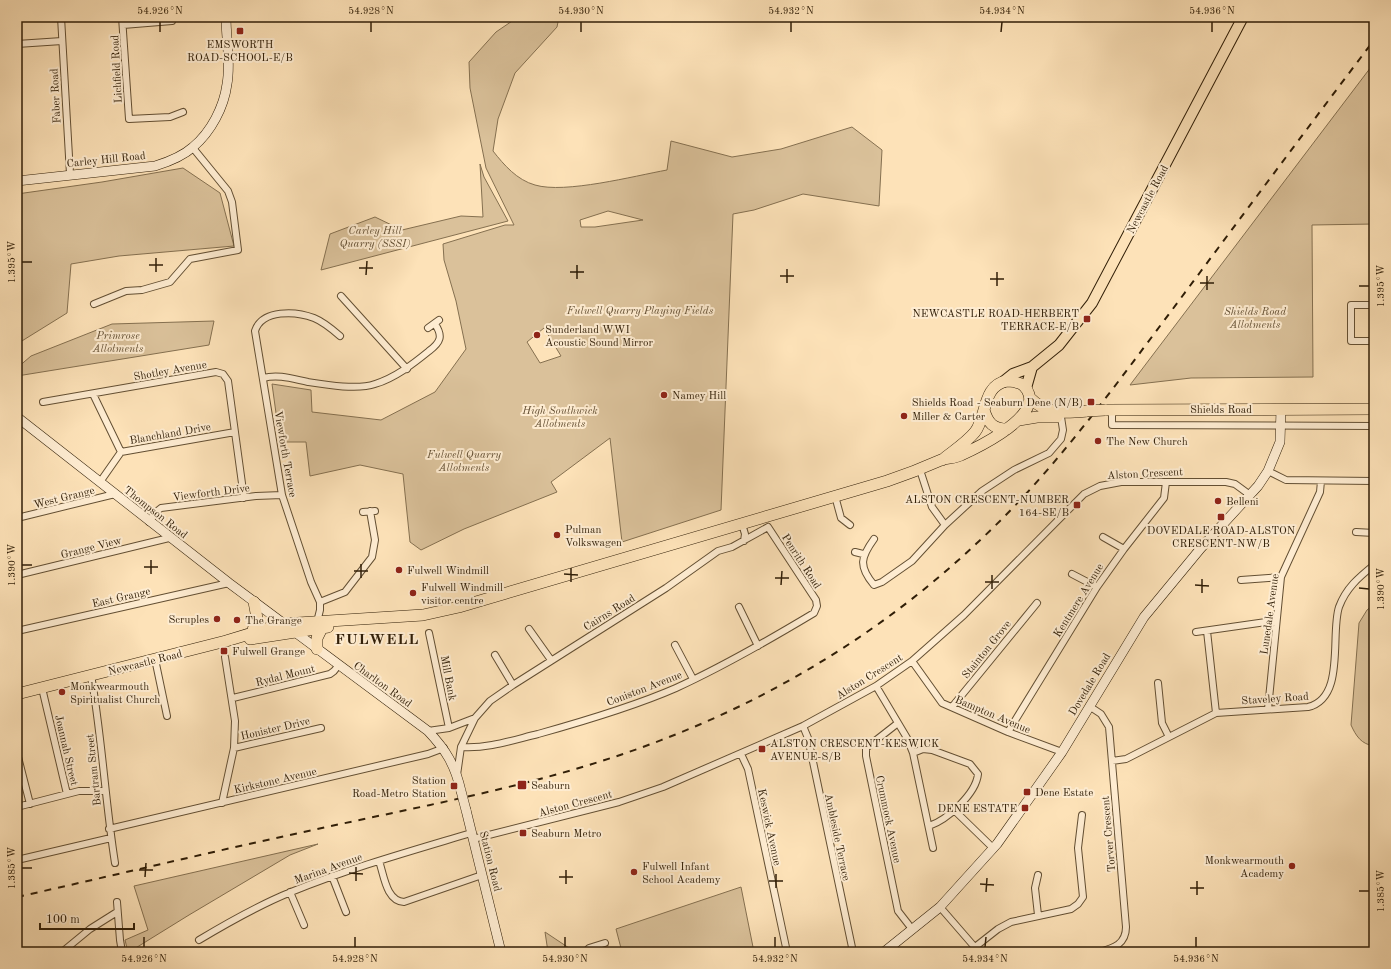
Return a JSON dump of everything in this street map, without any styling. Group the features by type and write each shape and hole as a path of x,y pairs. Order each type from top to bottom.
{"highway":[{"path":"1007,429 999,429 988,422 984,410 984,404 989,395 1002,382 1014,381 1046,410 1065,415"},
{"path":"316,649 319,625 365,619 423,615 459,607 769,516 920,470 942,460 960,456 1007,429 1019,420 1027,409 1028,393"},
{"name":"Shields Road","path":"1065,415 1087,411 1108,410 1374,409"},
{"path":"942,460 975,432 984,410"},
{"path":"1019,420 1065,415"},
{"path":"252,633 257,618 254,602"},
{"name":"Newcastle Road","path":"17,694 226,641 282,624 319,625"},
{"name":"Newcastle Road","path":"226,641 296,633 319,625"}],"main road":[{"name":"Newcastle Road","path":"1002,382 1021,370 1032,367 1059,345 1092,303 1242,17"},
{"path":"1028,393 1032,367"}],"street":[{"name":"Faber Road","path":"61,17 70,174"},
{"name":"Lichfield Road","path":"122,17 128,120 170,117 183,112"},
{"path":"94,304 126,291 142,290 170,282 190,259 238,250 232,202 228,191 193,148 212,124 223,105 228,83 226,17"},
{"path":"123,25 172,21"},
{"path":"17,44 62,41"},
{"name":"Carley Hill Road","path":"17,181 70,174 155,166 170,161 193,148"},
{"path":"341,296 407,368"},
{"path":"1374,305 1351,305 1351,341 1374,341"},
{"name":"Viewforth Terrace","path":"320,602 311,582 282,495 255,331 258,324 272,314 295,314 315,318 328,325 340,336"},
{"path":"263,378 277,376 311,382 368,386 376,384 407,368 439,342 440,331 437,322 428,328"},
{"name":"Shotley Avenue","path":"42,402 216,372 224,374 228,381 244,498"},
{"path":"93,394 121,452"},
{"name":"Dovedale Road","path":"884,952 940,907 993,848 1062,752 1144,617 1201,548 1250,495 1268,471 1280,442 1281,409"},
{"path":"1108,410 1112,425 1281,424 1374,426"},
{"path":"874,539 863,554 863,564 874,585 882,582 912,561 945,525 982,491 1014,470 1048,453 1062,439 1065,415"},
{"name":"Thompson Road","path":"17,417 169,538 282,624"},
{"name":"Blanchland Drive","path":"100,482 121,452 235,432"},
{"path":"920,470 932,507 945,525"},
{"path":"1268,471 1286,480 1374,481"},
{"name":"Lunedale Avenue","path":"1268,709 1281,577 1320,492 1321,481"},
{"name":"Alston Crescent","path":"472,836 626,800 663,787 803,726 876,686 912,660 964,614 1084,494 1100,486 1121,482 1226,482 1235,484 1250,495"},
{"name":"Kentmere Avenue","path":"1008,732 1097,587 1124,549 1164,498 1166,482"},
{"name":"West Grange","path":"17,518 115,494"},
{"name":"Viewforth Drive","path":"149,522 161,508 282,495"},
{"path":"835,496 841,518 850,524"},
{"path":"319,625 320,602 345,592 372,557 375,540 373,511 363,512"},
{"path":"768,527 769,516"},
{"path":"834,521 841,518"},
{"path":"742,524 745,534 744,541"},
{"name":"Cairns Road","path":"457,775 461,747 475,718 490,701 551,660 666,588 718,551 732,547 768,527"},
{"name":"Penrith Road","path":"768,527 816,600 817,606"},
{"path":"1356,532 1374,533"},
{"path":"1103,537 1124,549"},
{"name":"Grange View","path":"17,575 169,538"},
{"path":"855,552 863,554"},
{"name":"Staveley Road","path":"1112,761 1126,759 1216,713 1316,705 1326,694 1335,655 1338,609 1344,596 1354,582 1374,565"},
{"path":"1072,574 1097,587"},
{"path":"1241,580 1281,577"},
{"name":"East Grange","path":"17,631 229,584"},
{"name":"Stainton Grove","path":"952,707 1036,603"},
{"name":"Coniston Avenue","path":"461,747 482,748 557,729 642,701 693,679 758,646 814,613 817,606"},
{"path":"739,607 758,646"},
{"path":"1196,632 1266,622 1276,623"},
{"name":"Charlton Road","path":"282,624 428,731 444,748 457,775"},
{"path":"530,629 551,660"},
{"path":"1207,631 1216,713"},
{"name":"Mill Bank","path":"429,633 449,728"},
{"path":"675,645 693,679"},
{"path":"495,655 513,685"},
{"path":"222,802 234,748 235,721 233,698 226,657"},
{"path":"155,659 167,716"},
{"name":"Bampton Avenue","path":"912,660 942,702 1008,732 1062,752"},
{"name":"Rydal Mount","path":"233,698 330,674 334,672 338,666"},
{"name":"Bartram Street","path":"91,675 98,714 109,828 115,863"},
{"path":"1158,683 1162,723 1169,737"},
{"path":"876,686 898,723 913,753 933,848"},
{"name":"Joannah Street","path":"42,688 67,794"},
{"name":"Torver Crescent","path":"1089,706 1106,719 1108,727 1126,933 1120,944 1114,948 1099,952"},
{"name":"Cairns Road","path":"428,731 449,728 475,718"},
{"name":"Crummock Avenue","path":"898,723 866,748 866,756 898,911 912,929"},
{"name":"Ambleside Terrace","path":"803,726 808,738 852,952"},
{"name":"Honister Drive","path":"234,748 321,728"},
{"name":"Kirkstone Avenue","path":"109,828 428,754 444,748"},
{"path":"913,753 923,749 932,750 970,764 978,774 975,786 954,810 940,822 929,826"},
{"path":"17,753 30,804"},
{"name":"Keswick Avenue","path":"741,754 748,769 788,952"},
{"name":"Station Road","path":"457,775 501,952"},
{"path":"17,807 79,791 105,791"},
{"path":"954,810 993,848"},
{"path":"975,947 998,929 1011,922 1071,909 1078,904 1083,897 1078,848 1082,816"},
{"name":"Marina Avenue","path":"199,940 230,922 290,892 332,876 379,861 472,836"},
{"path":"17,860 111,838"},
{"path":"379,861 391,896 398,902 404,902 482,875"},
{"path":"1038,875 1035,888 1038,915"},
{"path":"332,876 346,912"},
{"path":"290,892 304,925"},
{"path":"117,902 122,952"},
{"path":"940,907 979,952"},
{"path":"62,952 90,929 117,912"},
{"path":"586,952 589,948 605,943"}],"green space":[{"path":"518,17 559,17 557,27 515,73 498,119 493,151 506,167 528,183 548,187 581,186 667,170 671,141 732,157 781,149 852,127 882,150 879,206 803,194 754,210 733,214 721,510 622,542 610,438 551,482 557,492 464,529 421,550 410,542 403,474 360,465 310,476 306,442 280,442 272,384 311,390 312,412 381,420 435,392 466,349 456,301 444,260 443,244 505,225 514,225 486,168 470,88 469,62 496,32","holes":["608,211 643,220 595,227 581,227 580,220","544,328 561,356 540,363 527,342"]},
{"name":"Shields Road Allotments","path":"1374,63 1374,224 1312,225 1313,377 1191,378 1130,385"},
{"name":"Carley Hill Quarry (SSSI)","path":"480,164 484,177 508,221 321,270 330,234 375,217 402,230 461,216 483,217"},
{"path":"183,168 220,193 234,246 119,256 71,264 67,313 17,344 17,194 102,182"},
{"name":"Primrose Allotments","path":"214,321 209,345 17,376 17,368 31,356 112,324"},
{"path":"1374,604 1374,746 1362,741 1355,733 1351,725 1359,623 1367,610"},
{"path":"318,844 290,855 189,915 134,949 133,952 128,952 125,940 148,930 134,886"},
{"path":"741,887 754,952 622,952 616,929"},
{"path":"545,932 575,952 548,952"}],"railway":[{"path":"17,897 239,846 491,791 578,768 664,739 707,721 749,702 830,656 869,631 942,574 977,543 1031,489 1103,401 1374,40"}],"place":[{"name":"EMSWORTH ROAD-SCHOOL-E/B","path":"240,31"},
{"name":"NEWCASTLE ROAD-HERBERT TERRACE-E/B","path":"1087,319"},
{"name":"Sunderland WWI Acoustic Sound Mirror","path":"537,335"},
{"name":"Namey Hill","path":"664,395"},
{"name":"Shields Road - Seaburn Dene (N/B)","path":"1091,402"},
{"name":"Miller & Carter","path":"904,416"},
{"name":"The New Church","path":"1098,441"},
{"name":"Belleni","path":"1218,501"},
{"name":"ALSTON CRESCENT-NUMBER 164-SE/B","path":"1077,505"},
{"name":"DOVEDALE ROAD-ALSTON CRESCENT-NW/B","path":"1221,517"},
{"name":"Pulman Volkswagen","path":"557,535"},
{"name":"Fulwell Windmill","path":"399,570"},
{"name":"Fulwell Windmill visitor centre","path":"413,593"},
{"name":"Scruples","path":"217,619"},
{"name":"The Grange","path":"237,620"},
{"name":"Fulwell Grange","path":"224,651"},
{"name":"Monkwearmouth Spiritualist Church","path":"62,692"},
{"name":"ALSTON CRESCENT-KESWICK AVENUE-S/B","path":"762,749"},
{"name":"Seaburn","path":"522,785"},
{"name":"Station Road-Metro Station","path":"454,786"},
{"name":"Dene Estate","path":"1027,792"},
{"name":"DENE ESTATE","path":"1025,808"},
{"name":"Seaburn Metro","path":"523,833"},
{"name":"Monkwearmouth Academy","path":"1292,866"},
{"name":"Fulwell Infant School Academy","path":"634,872"}],"district":[{"name":"FULWELL","path":"377,639"}],"park label":[{"name":"Fulwell Quarry Playing Fields","path":"640,310"},
{"name":"High Southwick Allotments","path":"560,416"},
{"name":"Fulwell Quarry Allotments","path":"464,460"}]}
